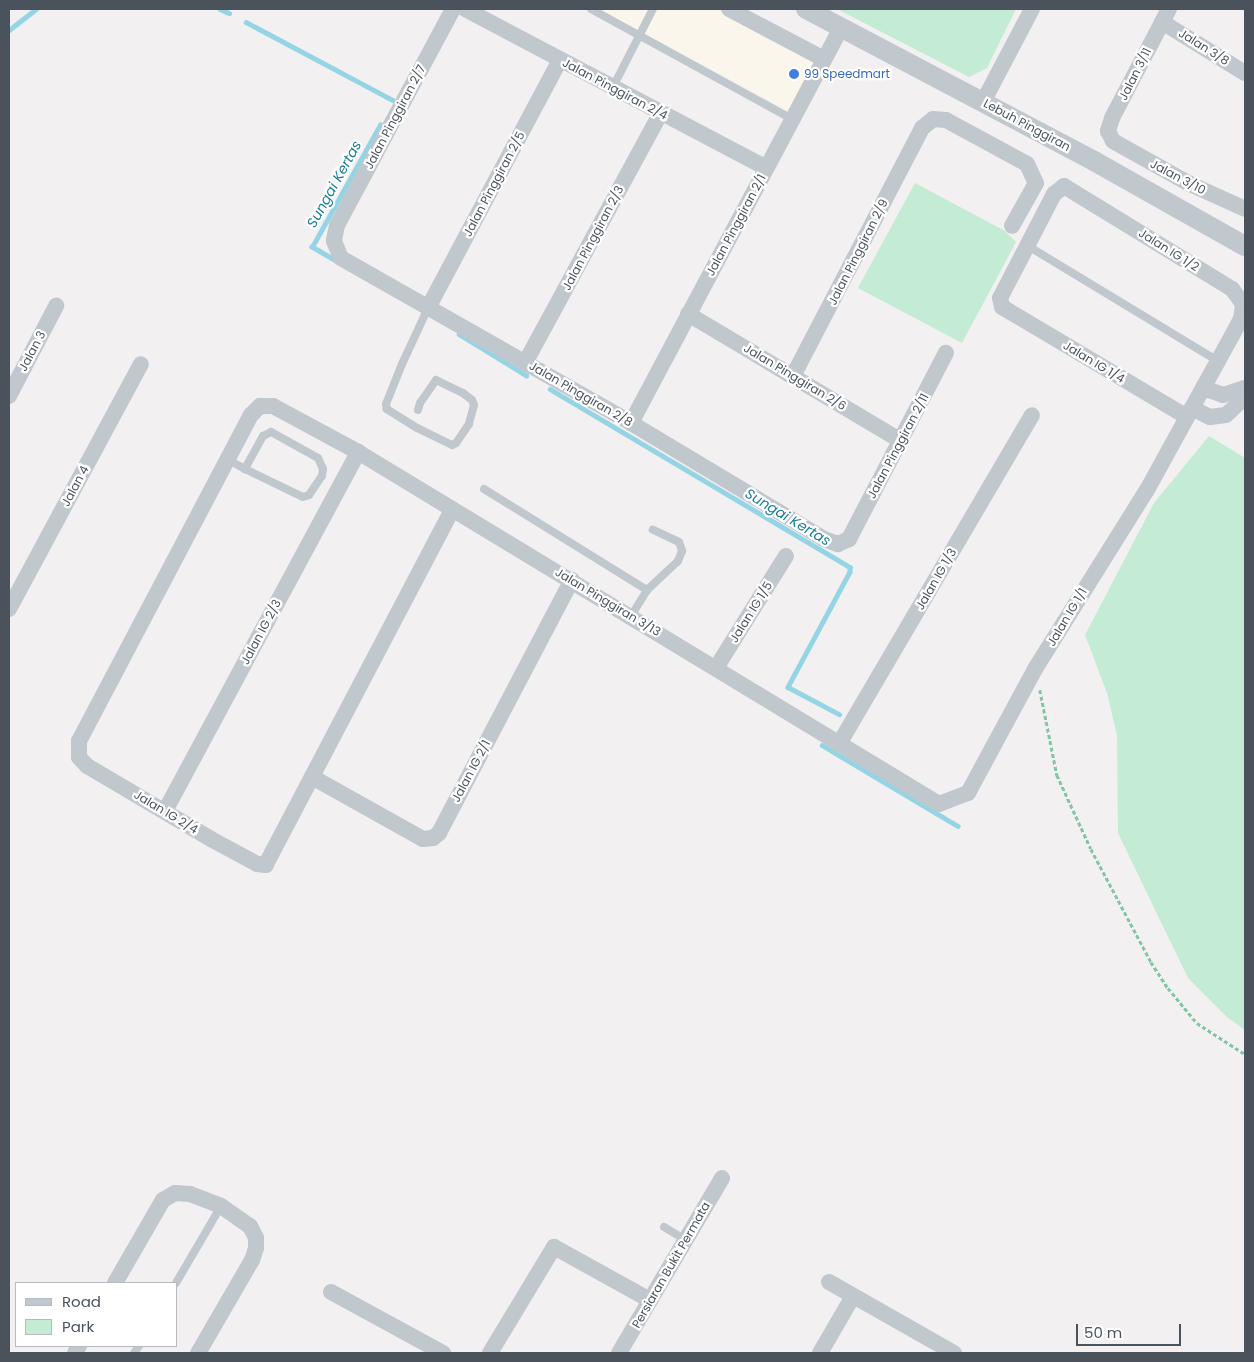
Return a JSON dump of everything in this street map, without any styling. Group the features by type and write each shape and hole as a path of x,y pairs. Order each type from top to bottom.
{"street":[{"name":"Jalan Pinggiran 2/7","path":"337,225 453,9"},
{"name":"Jalan Pinggiran 2/4","path":"465,9 660,114 766,168"},
{"path":"729,9 824,59"},
{"name":"Lebuh Pinggiran","path":"806,9 983,102 1245,246"},
{"path":"983,102 1032,9"},
{"name":"Jalan 3/8","path":"1165,15 1245,73"},
{"name":"Jalan 3/11","path":"1113,141 1108,131 1112,118 1165,15"},
{"name":"Jalan Pinggiran 2/1","path":"630,422 841,28"},
{"name":"Jalan Pinggiran 2/5","path":"428,308 560,60"},
{"name":"Jalan Pinggiran 2/3","path":"526,363 660,114"},
{"name":"Jalan Pinggiran 2/9","path":"793,376 922,128 933,119 946,120 1028,164 1036,183 1012,226"},
{"name":"Jalan 3/10","path":"1113,141 1190,184 1245,209"},
{"name":"Jalan IG 1/2","path":"1028,246 1054,194 1064,186 1232,290 1242,304 1241,319"},
{"name":"Jalan Pinggiran 2/8","path":"337,225 334,241 341,258 630,422 824,539 838,544 849,539"},
{"name":"Jalan IG 1/4","path":"1028,246 1000,298 1002,307 1190,412 1210,417 1226,415 1245,397"},
{"name":"Jalan 3","path":"9,396 56,306"},
{"name":"Jalan Pinggiran 2/6","path":"688,314 901,441"},
{"name":"Jalan IG 1/1","path":"939,804 968,793 1036,669 1147,490 1241,319"},
{"name":"Jalan Pinggiran 2/11","path":"849,539 946,353"},
{"name":"Jalan 4","path":"9,609 141,364"},
{"path":"1203,388 1223,395 1245,388"},
{"name":"Jalan IG 2/4","path":"274,406 260,406 251,415 78,741 79,757 87,766 257,864 266,865 452,510"},
{"name":"Jalan Pinggiran 3/13","path":"274,406 358,452 452,510 572,580 939,804"},
{"name":"Jalan IG 1/3","path":"839,744 1032,415"},
{"name":"Jalan IG 2/3","path":"165,811 358,452"},
{"name":"Jalan IG 1/5","path":"716,668 786,556"},
{"name":"Jalan IG 2/1","path":"312,777 423,839 433,838 439,832 572,580"},
{"name":"Persiaran Bukit Permata","path":"619,1353 722,1178"},
{"path":"116,1282 163,1200 175,1193 190,1194 221,1206 250,1226 256,1238 252,1260 198,1353"},
{"path":"490,1353 554,1247 650,1300"},
{"path":"829,1282 949,1352"},
{"path":"330,1292 443,1353"},
{"path":"820,1353 853,1296"}],"lane":[{"path":"592,9 792,119"},
{"path":"613,88 653,9"},
{"path":"1028,246 1218,361"},
{"path":"418,410 424,396 436,380 463,394 472,400 474,405 469,424 456,443 452,445 417,428 387,408 386,404 402,364 428,308"},
{"path":"227,460 245,469 303,497 309,495 322,476 323,469 318,458 271,432 264,436 245,469"},
{"path":"484,489 647,590"},
{"path":"631,616 647,590 678,561 682,551 679,542 653,530"},
{"path":"177,1282 221,1206"},
{"path":"664,1228 686,1240"}],"path":[{"path":"1036,669 1057,775 1091,849 1125,915 1168,988 1197,1023 1245,1054"}],"shaded area":[{"path":"599,9 719,9 817,61 790,112"}],"green space":[{"path":"837,9 1016,9 987,68 969,77"},
{"path":"915,183 1005,231 1016,242 962,343 858,288"},
{"path":"1209,436 1245,458 1245,1030 1227,1017 1188,978 1118,833 1117,735 1107,693 1085,635 1154,503"}],"waterway":[{"path":"9,30 36,9"},
{"name":"Sungai Kertas","path":"220,9 229,13"},
{"name":"Sungai Kertas","path":"246,22 393,100"},
{"name":"Sungai Kertas","path":"336,261 312,247 380,125"},
{"path":"459,334 526,375"},
{"name":"Sungai Kertas","path":"550,389 850,567 850,572 788,687 839,714"},
{"name":"Sungai Kertas","path":"822,745 958,826"}],"place":[{"name":"99 Speedmart","path":"794,74"}]}
